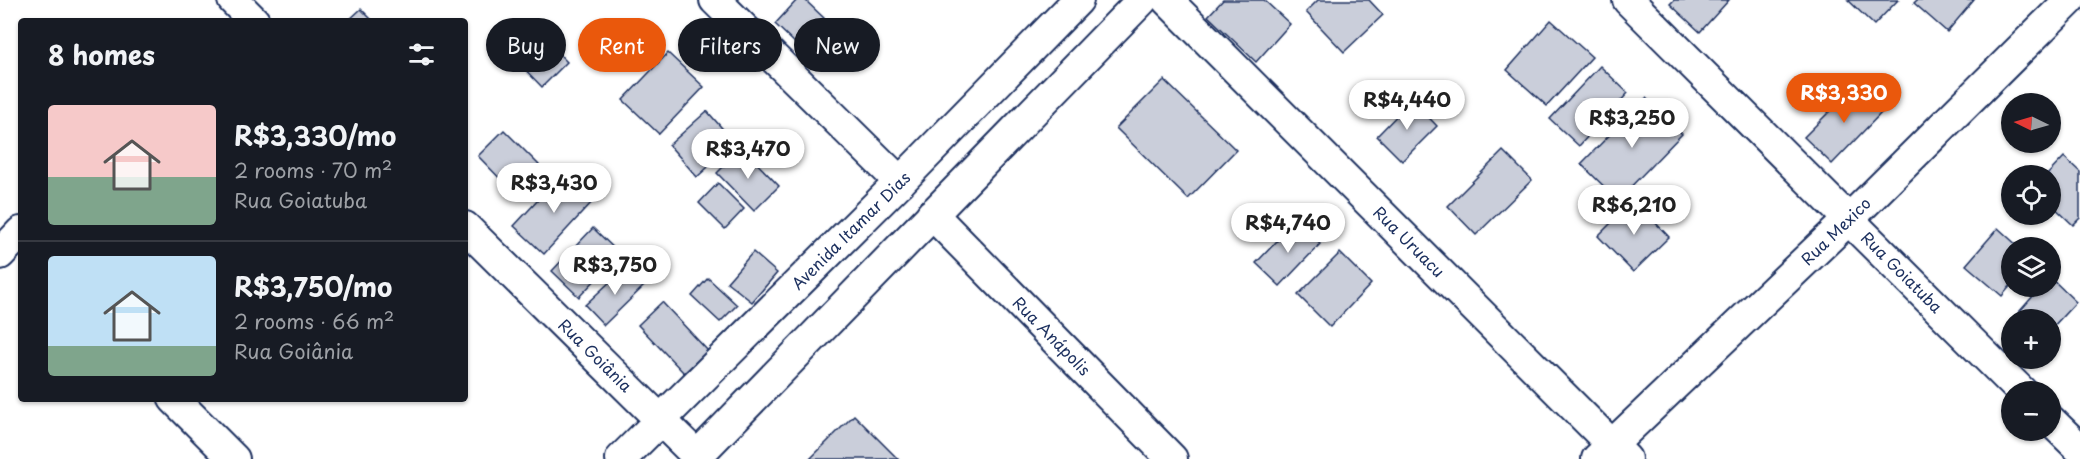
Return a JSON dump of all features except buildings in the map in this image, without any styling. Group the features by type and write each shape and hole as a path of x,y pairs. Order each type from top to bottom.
{"street":[{"path":"715,0 900,182"},
{"name":"Avenida Itamar Dias","path":"621,459 900,182 1078,0"},
{"path":"697,458 1142,0"},
{"name":"Rua Uruacu","path":"1167,0 1611,454"},
{"name":"Rua Goiatuba","path":"1628,0 2011,381"},
{"name":"Rua Mexico","path":"1611,454 2070,0"},
{"name":"Rua Anápolis","path":"932,214 1172,459"},
{"name":"Rua Goiânia","path":"468,230 661,419 697,458"},
{"path":"177,402 234,459"},
{"path":"2061,431 2080,449"}]}
